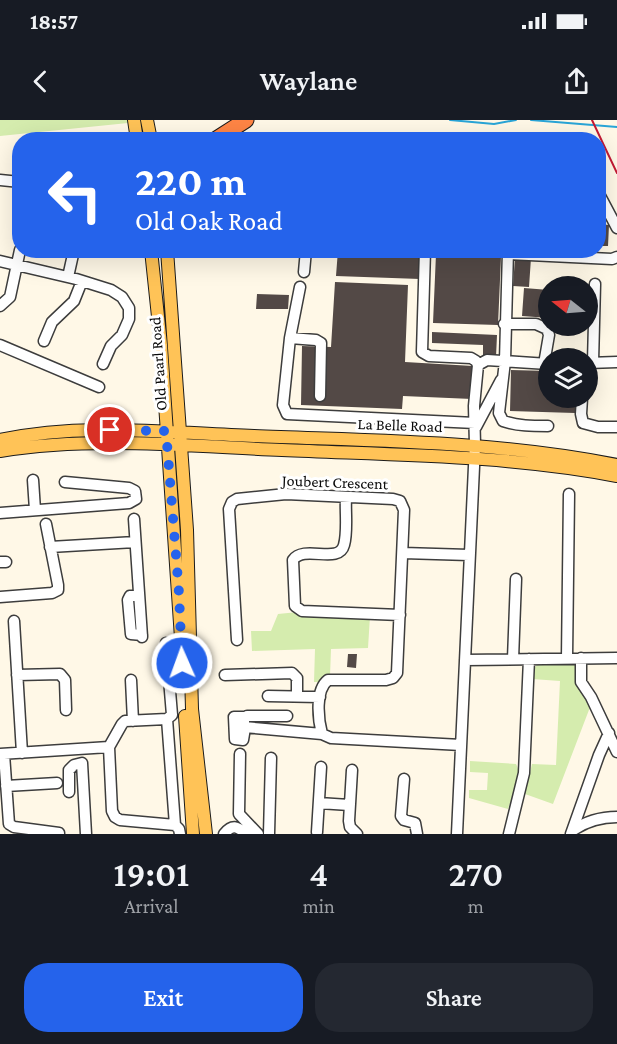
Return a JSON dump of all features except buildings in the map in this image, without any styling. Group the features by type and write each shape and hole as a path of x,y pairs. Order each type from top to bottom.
{"highway":[{"path":"227,132 246,120"}],"main road":[{"name":"Old Paarl Road","path":"152,258 179,593 193,834"},
{"name":"Old Paarl Road","path":"168,258 187,530 192,709 206,834"},
{"name":"La Belle Road","path":"0,440 32,433 64,430 166,431 475,445 551,453 617,465"},
{"name":"La Belle Road","path":"0,451 66,443 167,445 529,462 617,476"},
{"path":"416,443 441,450 465,451 474,459"},
{"path":"475,445 485,452 516,456 529,462"}],"street":[{"path":"606,207 617,228"},
{"path":"597,258 617,257"},
{"path":"0,306 10,297 18,258"},
{"path":"68,277 72,258"},
{"path":"304,272 305,258"},
{"path":"425,258 422,352 429,356 471,358 478,365 457,834"},
{"path":"508,258 504,324 505,361 499,413 503,421 521,426 548,426"},
{"path":"0,261 68,277 119,294 129,308 129,319 121,338 111,347 103,364"},
{"path":"44,341 52,322 74,301 82,281"},
{"path":"300,287 290,338 283,405 284,411 289,415 475,426"},
{"path":"504,324 536,324 547,329 548,348"},
{"path":"290,338 316,340 321,343 320,396"},
{"path":"0,345 99,387"},
{"path":"478,365 487,360 538,363"},
{"path":"598,362 617,362"},
{"path":"475,426 502,377"},
{"path":"581,408 584,423 598,427 617,427"},
{"path":"33,480 35,510"},
{"path":"0,513 129,504 136,495 135,491 129,488 65,482"},
{"name":"Joubert Crescent","path":"237,640 228,509 230,504 237,499 286,494 393,499 402,503 404,510 403,553 398,668 393,678 386,680 333,679 324,682 320,697"},
{"path":"567,658 569,494"},
{"path":"346,497 344,543 341,552 302,554 295,556 293,560 295,606 302,611 400,615"},
{"path":"134,519 142,636"},
{"path":"0,597 56,591 58,585 46,524"},
{"path":"51,547 135,542"},
{"path":"403,553 470,555"},
{"path":"513,659 516,579"},
{"path":"14,621 22,753"},
{"path":"166,643 172,715 167,719 123,723 109,747 112,811 120,820 177,829 167,719"},
{"path":"580,658 581,682 591,697 617,752"},
{"path":"465,660 617,658"},
{"path":"509,834 524,773 529,659"},
{"path":"17,675 55,672 62,675 65,680 66,710"},
{"path":"225,675 292,673 297,678 297,697"},
{"path":"131,680 133,721"},
{"path":"268,696 320,697 320,723 323,735"},
{"path":"287,716 245,722 323,735 461,745"},
{"path":"572,833 599,755 609,734"},
{"path":"58,833 14,827 9,824 2,754 109,747"},
{"path":"81,749 86,834"},
{"path":"240,754 239,814 258,834"},
{"path":"269,834 271,758"},
{"path":"69,792 69,770 74,765 82,763"},
{"path":"317,832 321,767"},
{"path":"352,770 349,824 357,834"},
{"path":"404,779 401,816 404,820 416,823 417,834"},
{"path":"6,786 57,783"},
{"path":"319,803 350,805"},
{"path":"572,833 594,819 617,817"},
{"path":"224,834 234,826 246,834"}],"green space":[{"path":"0,120 127,120 128,123 39,132 12,132 12,135 0,136"},
{"path":"298,612 370,616 368,648 331,649 330,676 321,682 314,682 315,649 252,651 251,631 271,631 278,614"},
{"path":"572,663 576,665 592,702 553,804 525,794 532,764 556,765 560,681 532,679 534,668 538,664"},
{"path":"470,761 516,764 518,781 508,809 469,798 469,790 487,790 488,773 470,772"}],"waterway":[{"path":"450,120 494,124 516,120"},
{"path":"531,120 617,127"}],"railway":[{"path":"592,120 598,132"},
{"path":"606,150 617,173"}],"route":[{"path":"110,430 166,431 179,593 182,663"}]}
